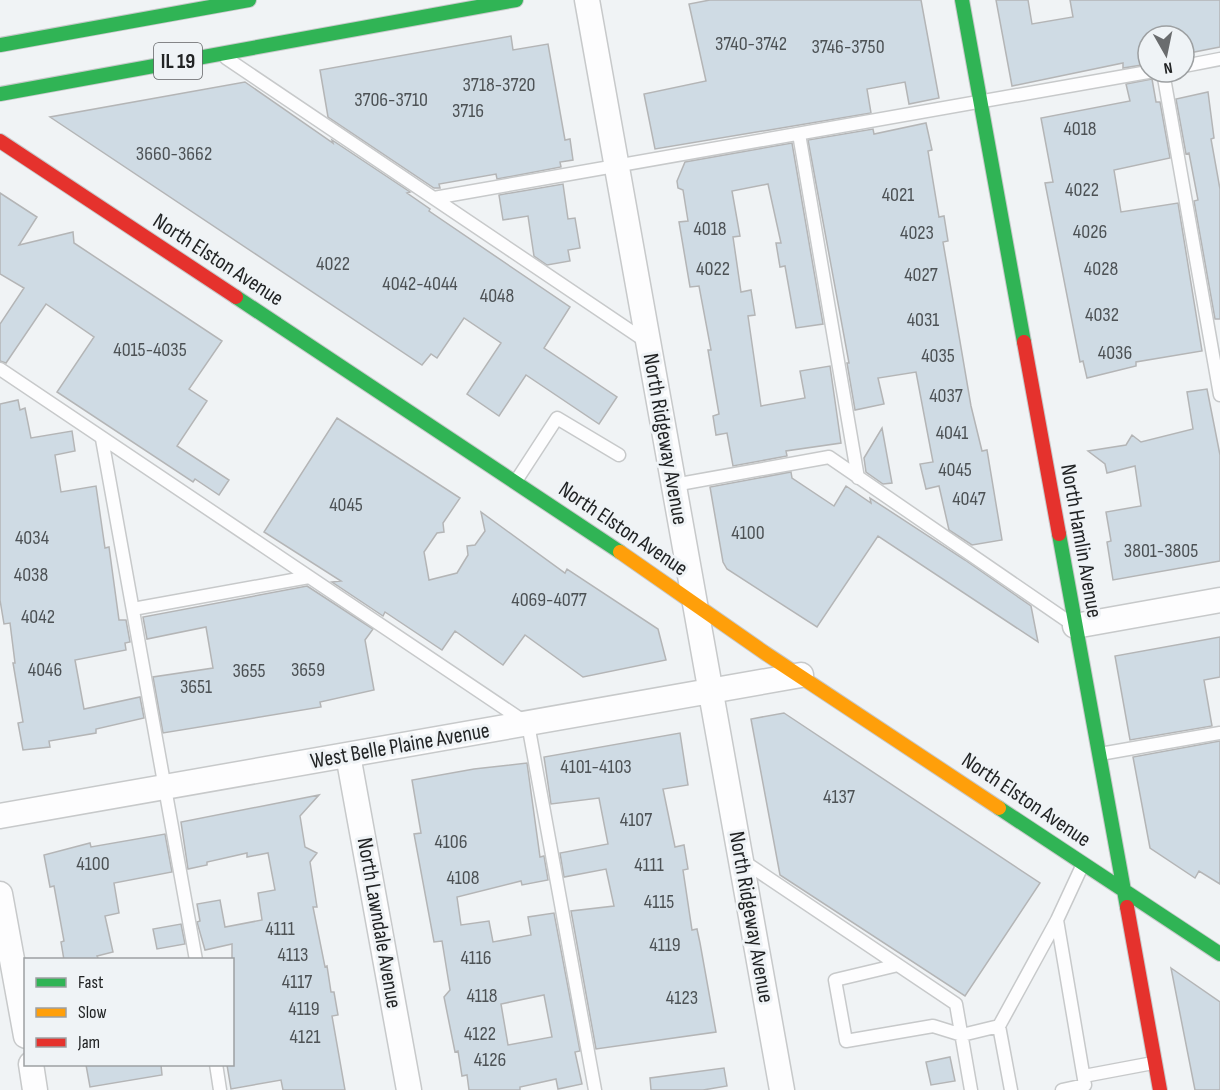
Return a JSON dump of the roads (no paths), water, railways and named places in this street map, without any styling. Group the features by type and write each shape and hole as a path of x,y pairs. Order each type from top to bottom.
{"main road":[{"name":"IL 19","path":"0,45 211,3 249,0"},
{"name":"IL 19","path":"0,94 516,0"},
{"name":"North Hamlin Avenue","path":"962,0 1160,1090"},
{"name":"North Elston Avenue","path":"0,141 515,482 1220,954"}],"street":[{"name":"North Ridgeway Avenue","path":"587,0 782,1090"},
{"path":"1075,626 1220,600"},
{"name":"West Belle Plaine Avenue","path":"0,816 801,675"},
{"name":"North Lawndale Avenue","path":"348,755 409,1090"},
{"path":"0,894 24,1025"},
{"path":"31,1066 35,1090"}],"lane":[{"path":"220,53 648,343"},
{"path":"1196,64 1220,59"},
{"path":"434,198 1136,74"},
{"path":"1165,84 1220,395"},
{"path":"799,134 858,478"},
{"path":"0,369 528,724 595,1090"},
{"path":"515,482 556,418 619,455"},
{"path":"102,438 196,958"},
{"path":"674,485 829,457 1075,626"},
{"path":"133,609 309,577"},
{"path":"1099,754 1220,733"},
{"path":"741,860 956,1004 972,1090"},
{"path":"1011,1090 999,1026 1057,920 1083,863"},
{"path":"1057,920 1085,1085 1062,1090"},
{"path":"898,965 835,980 846,1041 933,1026 962,1035 999,1026"},
{"path":"1084,1076 1155,1063"},
{"path":"216,1066 220,1090"}]}
